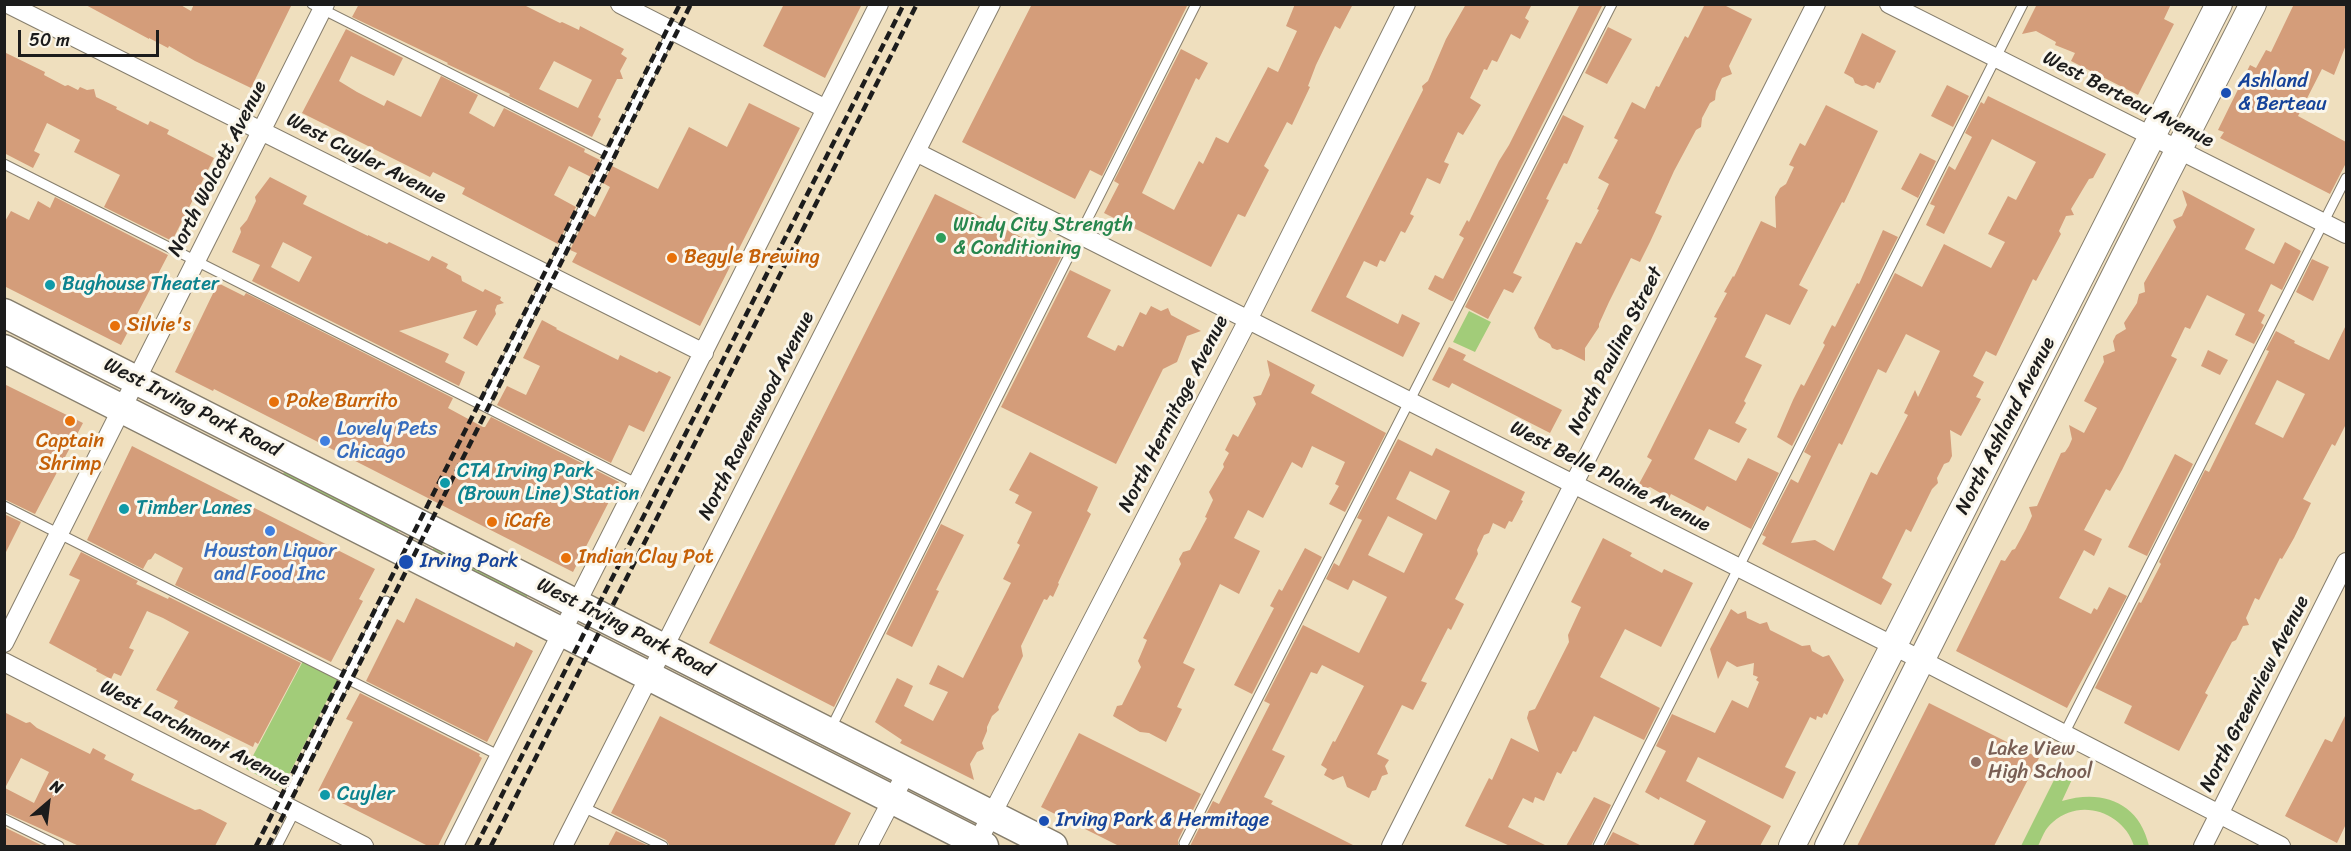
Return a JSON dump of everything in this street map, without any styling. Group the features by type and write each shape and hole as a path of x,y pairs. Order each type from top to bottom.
{"main road":[{"name":"North Ashland Avenue","path":"1792,846 2219,4"},
{"name":"North Ashland Avenue","path":"1828,846 2253,4"},
{"name":"West Irving Park Road","path":"4,313 1053,846"},
{"name":"West Irving Park Road","path":"4,349 981,845"}],"street":[{"name":"West Cuyler Avenue","path":"8,4 704,353"},
{"path":"620,4 826,109"},
{"path":"454,846 879,4"},
{"name":"North Ravenswood Avenue","path":"563,846 991,4"},
{"name":"North Hermitage Avenue","path":"981,845 991,815 1248,320 1406,4"},
{"name":"North Paulina Street","path":"1391,846 1816,4"},
{"name":"West Berteau Avenue","path":"1889,4 2346,234"},
{"name":"North Wolcott Avenue","path":"4,643 261,132 320,6"},
{"name":"West Belle Plaine Avenue","path":"916,152 1894,646 2281,846"},
{"name":"North Greenview Avenue","path":"2203,846 2346,562"},
{"name":"West Larchmont Avenue","path":"4,662 364,846"},
{"path":"868,846 906,772"}],"lane":[{"path":"829,733 1196,4"},
{"path":"1184,843 1612,4"},
{"path":"1598,846 2023,4"},
{"path":"320,6 610,154"},
{"path":"484,406 672,31"},
{"path":"4,164 638,484"},
{"path":"2064,734 2346,178"},
{"path":"4,506 500,756"},
{"path":"277,846 289,808 346,678 386,601"},
{"path":"583,807 663,846"},
{"path":"4,819 59,846"}],"green space":[{"path":"1469,311 1491,322 1475,352 1453,342"},
{"path":"284,472 297,475 400,528 395,537 281,479"},
{"path":"435,546 529,593 524,602 430,554"},
{"path":"303,661 338,679 282,788 246,769"},
{"path":"2060,768 2074,775 2062,801 2091,797 2117,802 2137,819 2149,846 2134,846 2129,834 2111,817 2088,810 2064,814 2050,824 2038,846 2021,846"}],"building":[{"path":"84,4 179,4 191,11 194,4 292,4 251,88 169,46 168,48 149,39"},
{"path":"359,4 522,4 560,23 579,30 580,26 624,49 621,54 627,58 620,71 623,79 617,79 598,117 601,119 592,137 352,17","holes":["554,61 592,80 578,108 539,89"]},
{"path":"784,4 862,4 825,78 763,46"},
{"path":"1032,4 1188,4 1102,176 1090,170 1075,199 962,142"},
{"path":"1295,4 1353,4 1340,29 1335,26 1316,65 1308,86 1310,87 1292,125 1287,122 1264,166 1269,170 1245,217 1238,214 1211,267 1104,213 1119,184 1114,181 1181,49 1208,63 1199,80 1196,78 1142,193 1174,210 1199,161 1203,164 1216,137 1228,143 1268,67 1278,72 1297,31 1286,26"},
{"path":"1466,4 1532,4 1525,18 1529,21 1520,39 1511,34 1497,62 1492,60 1487,70 1484,69 1470,98 1481,105 1463,135 1458,132 1444,162 1449,164 1440,184 1427,178 1410,214 1414,216 1405,233 1401,231 1385,262 1380,260 1377,267 1364,261 1346,297 1398,324 1402,314 1420,323 1403,357 1311,311 1423,90 1422,86 1428,81 1446,39"},
{"path":"1580,4 1603,4 1451,301 1428,289 1435,275 1443,279 1464,238 1459,235 1467,220 1469,222"},
{"path":"1705,4 1722,4 1752,19 1729,66 1732,74 1722,78 1715,100 1710,103 1702,118 1701,127 1696,130 1674,171 1655,213 1662,216 1650,242 1640,262 1631,258 1599,327 1585,348 1585,361 1561,349 1552,348 1550,344 1539,338 1534,328 1576,242 1581,244 1599,210 1597,209 1609,184 1598,178 1618,140 1614,138 1632,102 1645,109 1685,36 1688,38"},
{"path":"2037,4 2171,4 2164,19 2174,24 2138,95 2071,61 2075,53 2055,45 2056,42 2036,31 2022,34"},
{"path":"2294,4 2346,4 2346,45 2334,75 2322,69 2298,116 2346,142 2346,163 2330,194 2220,138 2224,132 2218,130 2250,65 2256,68 2266,50 2271,52"},
{"path":"1608,27 1632,39 1607,84 1585,73"},
{"path":"346,29 403,58 394,76 351,56 339,81 384,106 387,100 421,117 441,76 478,95 469,113 494,127 504,108 585,149 584,152 600,160 591,177 569,166 554,195 576,207 558,244 462,194 465,188 433,172 430,177 302,113"},
{"path":"1862,33 1896,51 1880,83 1877,82 1874,89 1855,83 1853,78 1844,73"},
{"path":"4,52 45,72 44,75 65,86 68,85 78,90 80,87 87,90 94,89 96,97 117,107 116,109 148,125 150,121 169,130 167,134 214,158 172,241 104,207 120,175 74,152 80,140 47,123 34,151 40,154 33,168 4,153"},
{"path":"1947,85 1969,96 1953,127 1931,116"},
{"path":"1988,96 2106,154 2093,178 2089,179 2071,209 2074,215 2066,216 2059,231 2061,234 2036,281 2033,279 1996,356 1986,351 1973,376 1984,382 1976,397 1981,399 1961,436 1950,430 1952,456 1949,462 1944,464 1937,478 1938,483 1932,489 1911,532 1906,529 1882,578 1892,584 1881,605 1762,544 1766,537 1762,535 1791,479 1798,483 1811,456 1804,452 1895,273 1922,287 1944,244 1991,268 2005,242 1988,234 2008,196 2016,200 2036,162 1992,139 1944,234 1926,225 1935,206 1930,204 1949,166 1955,170 1972,137 1965,133 1981,102 1984,104","holes":["1906,334 1940,351 1918,397 1915,390 1904,413 1908,415 1877,475 1871,472 1834,551 1815,540 1791,543 1878,369 1886,373"]},
{"path":"749,103 800,128 700,326 572,262 577,253 570,250 588,213 595,217 610,187 603,183 612,166 658,189 689,127 727,147"},
{"path":"1826,105 1878,131 1844,203 1842,202 1799,285 1808,290 1790,325 1766,314 1745,357 1762,365 1735,423 1747,429 1739,443 1709,429 1694,459 1736,481 1748,458 1779,473 1751,529 1707,506 1704,511 1671,494 1669,498 1650,487 1634,493 1652,460 1647,457 1717,318 1714,317 1727,293 1724,292 1734,277 1761,221 1776,228 1775,197 1780,188 1786,184 1794,167 1789,165 1800,143 1805,146"},
{"path":"1563,115 1584,126 1567,164 1564,163 1546,199 1549,200 1513,273 1522,277 1513,293 1504,289 1488,319 1465,307"},
{"path":"1920,153 1936,161 1918,198 1901,189"},
{"path":"270,177 307,196 303,204 368,236 387,244 389,242 429,261 432,256 448,264 446,268 461,276 462,281 483,292 485,289 501,297 500,300 504,303 497,305 496,314 477,346 463,338 477,310 399,331 449,354 445,362 465,372 459,386 252,281 260,265 232,252 241,232 240,228 247,220 256,201 255,197","holes":["283,242 312,257 299,282 271,267"]},
{"path":"2182,190 2255,229 2245,249 2274,264 2285,242 2301,251 2282,290 2271,284 2258,311 2265,315 2261,323 2264,325 2254,344 2235,335 2245,314 2207,295 2190,329 2185,327 2171,356 2177,359 2122,470 2110,491 2106,489 2084,530 2102,539 2094,556 2084,550 2059,598 2091,614 2094,608 2097,610 2109,587 2127,596 2067,708 1956,651 2001,560 2005,561 2015,549 2026,529 2032,516 2029,507 2037,506 2061,453 2065,452 2069,446 2072,439 2069,425 2084,433 2097,408 2084,401 2104,362 2103,356 2115,351 2113,341 2116,335 2126,329 2124,323 2137,303 2139,294 2145,292 2144,283 2176,227 2173,220 2182,216 2187,205"},
{"path":"935,194 1061,257 834,707 709,643"},
{"path":"55,197 168,255 121,345 4,286 4,223 11,211 29,220 38,201 50,208"},
{"path":"1883,230 1898,237 1792,446 1777,437 1801,384 1804,386 1825,345 1823,343 1832,325 1835,327 1857,283 1859,284"},
{"path":"2312,259 2329,267 2313,301 2296,292"},
{"path":"1070,270 1111,290 1087,337 1115,351 1118,345 1123,347 1140,312 1146,315 1151,306 1161,311 1168,308 1171,315 1201,331 1187,336 1177,362 1163,369 1116,464 1001,407"},
{"path":"218,283 244,296 246,293 453,398 448,408 483,427 491,417 619,482 573,572 214,389 213,391 175,372"},
{"path":"542,320 618,360 620,355 657,373 659,371 671,377 644,432 629,425 611,463 497,405 507,386 526,395 540,366 523,358"},
{"path":"2346,325 2346,424 2335,446 2332,444 2303,499 2311,503 2294,538 2282,559 2280,558 2259,600 2255,598 2246,618 2249,625 2243,626 2236,640 2232,642 2205,693 2208,695 2179,751 2124,723 2132,706 2095,688 2161,564 2159,562 2205,470 2209,472 2269,351 2266,350 2276,331 2295,341 2294,343 2329,360","holes":["2277,380 2305,394 2283,438 2255,424"]},
{"path":"1449,347 1466,355 1463,360 1562,410 1550,433 1452,383 1449,388 1432,380"},
{"path":"2208,350 2228,360 2220,375 2201,366"},
{"path":"1267,360 1315,385 1311,393 1386,433 1345,512 1329,504 1339,486 1335,484 1345,462 1312,446 1302,468 1292,462 1263,518 1248,510 1234,538 1260,551 1239,594 1220,584 1183,663 1195,669 1177,707 1182,709 1166,742 1149,733 1140,732 1113,716 1117,706 1122,705 1141,667 1138,661 1147,640 1143,638 1181,564 1179,559 1183,552 1190,550 1207,518 1205,517 1213,500 1209,492 1224,467 1223,464 1229,453 1225,450 1233,434 1238,437 1256,404 1253,397 1261,395 1270,375"},
{"path":"4,384 83,423 35,514 4,499"},
{"path":"1398,439 1432,456 1436,448 1525,492 1512,522 1509,521 1505,529 1493,523 1489,533 1484,535 1477,550 1478,554 1455,599 1464,604 1451,630 1448,628 1421,681 1427,683 1413,710 1402,705 1377,754 1389,760 1385,766 1388,774 1382,776 1376,790 1372,791 1369,798 1347,787 1343,776 1333,780 1324,775 1327,769 1321,765 1364,686 1322,665 1317,674 1311,672 1272,750 1285,756 1264,797 1273,801 1271,804 1355,846 1190,846 1213,801 1219,804 1270,704 1264,701 1303,625 1359,653 1387,597 1353,580 1348,590 1326,579 1334,563 1339,566 1362,520 1357,518","holes":["1410,471 1450,491 1436,520 1396,499","1388,516 1423,534 1404,573 1368,555"]},
{"path":"132,446 375,569 359,599 363,601 331,662 175,585 183,568 155,553 143,569 87,540"},
{"path":"1030,452 1098,487 1087,511 1091,514 1053,597 1050,595 1047,600 1044,599 1021,646 1023,656 998,707 999,710 992,716 987,727 982,743 984,749 977,752 970,764 974,780 900,743 902,740 875,722 897,678 913,686 904,706 933,721 948,692 929,684 938,665 963,678 1011,583 1003,579 1020,545 1017,543 1032,512 1015,503 1019,495 1009,490"},
{"path":"2175,454 2193,464 2147,556 2128,547"},
{"path":"4,514 21,522 4,556"},
{"path":"941,524 964,535 936,590 939,591 912,647 886,634"},
{"path":"1603,538 1632,553 1630,556 1662,573 1664,569 1693,583 1661,647 1625,629 1600,677 1660,708 1644,740 1594,716 1576,752 1573,751 1561,774 1557,772 1544,801 1535,797 1533,803 1523,798 1508,827 1547,846 1510,846 1465,826 1489,778 1492,780 1511,738 1539,752 1527,718 1529,711 1535,709 1569,642 1568,635 1581,607 1571,602"},
{"path":"1305,548 1322,557 1252,694 1234,685 1274,608 1270,606 1279,589 1282,591"},
{"path":"81,552 138,581 136,584 168,599 169,597 301,663 258,744 255,742 253,747 174,708 178,701 156,690 189,632 163,618 147,611 129,648 134,650 121,676 114,673 111,679 49,643 80,580 69,575"},
{"path":"416,598 514,647 516,642 533,651 487,742 366,681 397,619 404,623"},
{"path":"1731,609 1738,614 1746,611 1747,618 1760,624 1767,622 1770,630 1802,646 1810,645 1812,651 1823,657 1829,655 1844,680 1827,715 1824,713 1822,718 1817,716 1816,720 1810,717 1785,767 1796,772 1783,799 1698,757 1686,781 1771,826 1760,846 1693,846 1706,821 1660,797 1659,800 1645,792 1666,751 1656,746 1672,714 1715,733 1732,700 1748,708 1759,682 1756,680 1758,677 1753,675 1754,663 1737,667 1727,661 1718,679 1710,649"},
{"path":"360,693 480,754 482,758 438,846 428,846 318,791 353,722 346,719"},
{"path":"1929,703 2039,758 1994,846 1857,846"},
{"path":"4,712 26,723 30,722 37,728 90,754 93,748 106,755 104,759 134,774 131,780 227,823 215,846 79,846 4,812","holes":["21,758 49,772 34,803 5,788"]},
{"path":"2346,714 2346,824 2337,843 2285,816 2325,739 2332,742"},
{"path":"660,716 851,813 834,846 670,846 666,840 611,813"},
{"path":"1079,733 1201,794 1178,840 1178,846 1119,846 1041,807"},
{"path":"1594,797 1611,805 1591,846 1566,846"},
{"path":"4,827 41,845 4,846"},
{"path":"616,831 649,846 608,846"},
{"path":"1613,832 1642,846 1605,846"}],"railway":[{"path":"256,846 680,4"},
{"path":"268,846 691,4"},
{"path":"476,846 904,4"},
{"path":"491,846 917,4"}],"place":[{"name":"Ashland & Berteau","path":"2226,93"},
{"name":"Windy City Strength & Conditioning","path":"941,238"},
{"name":"Begyle Brewing","path":"672,258"},
{"name":"Bughouse Theater","path":"50,285"},
{"name":"Silvie's","path":"115,326"},
{"name":"Poke Burrito","path":"274,402"},
{"name":"Captain Shrimp","path":"70,421"},
{"name":"Lovely Pets Chicago","path":"325,441"},
{"name":"CTA Irving Park (Brown Line) Station","path":"445,483"},
{"name":"Timber Lanes","path":"124,509"},
{"name":"iCafe","path":"492,522"},
{"name":"Houston Liquor and Food Inc","path":"270,531"},
{"name":"Indian Clay Pot","path":"566,558"},
{"name":"Irving Park","path":"406,562"},
{"name":"Lake View High School","path":"1976,762"},
{"name":"Cuyler","path":"325,795"},
{"name":"Irving Park & Hermitage","path":"1044,821"}]}
